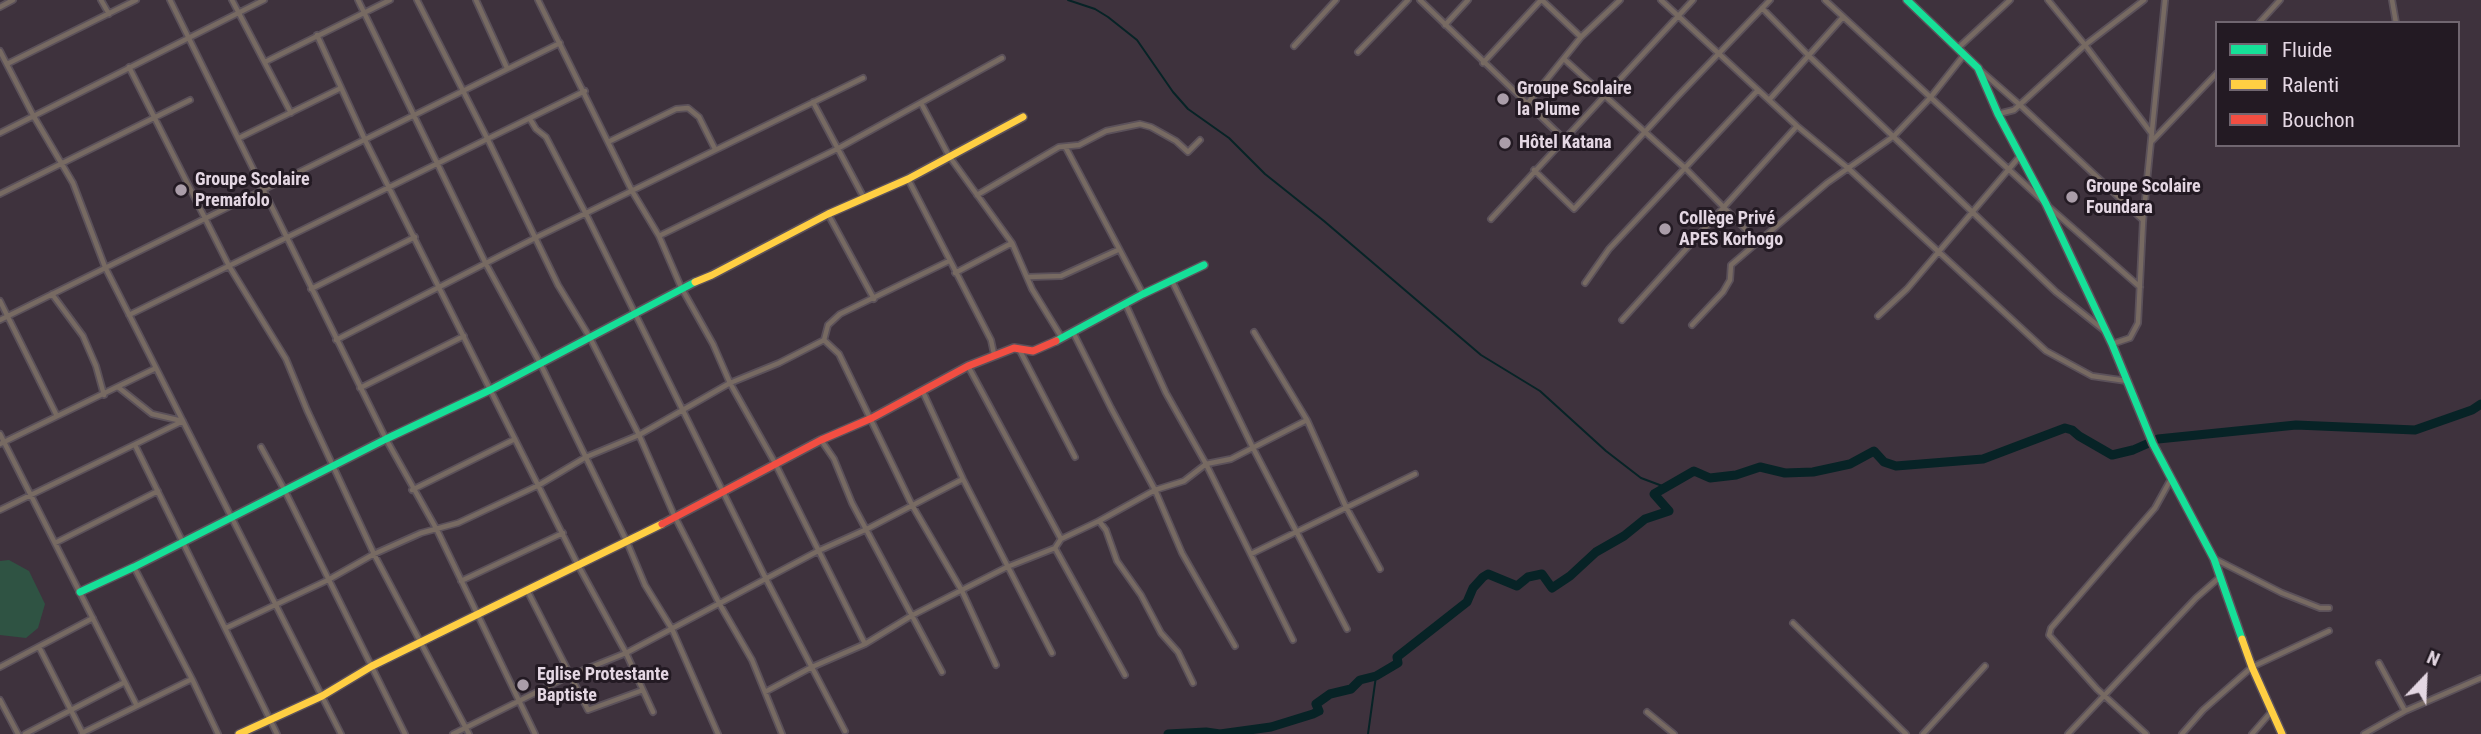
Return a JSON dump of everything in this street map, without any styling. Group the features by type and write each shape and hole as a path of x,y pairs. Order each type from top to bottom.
{"street":[{"path":"0,7 13,0"},
{"path":"101,0 109,14"},
{"path":"6,64 136,0"},
{"path":"170,0 360,388 412,490 437,530 535,734"},
{"path":"233,0 291,113"},
{"path":"0,133 264,0"},
{"path":"358,0 486,264 540,363 627,542 645,585 672,629 718,734"},
{"path":"265,62 390,0"},
{"path":"417,0 558,285 589,336 639,435 674,515 752,660 782,734"},
{"path":"476,0 507,68"},
{"path":"538,0 610,141 632,191 659,236 681,287 775,463 864,644"},
{"path":"1294,46 1336,0"},
{"path":"1358,52 1408,0"},
{"path":"1420,0 1564,139"},
{"path":"1445,25 1468,0"},
{"path":"1483,63 1542,0 1581,37"},
{"path":"1527,104 1581,37 1620,0"},
{"path":"1661,0 2046,351 2092,376 2128,381"},
{"path":"1491,219 1693,0"},
{"path":"1534,170 1574,209 1770,0"},
{"path":"1825,0 2008,170 2140,287"},
{"path":"1907,0 2143,221"},
{"path":"1958,48 2010,0"},
{"path":"2048,0 2152,134"},
{"path":"1998,114 2014,110 2085,45 2144,0"},
{"path":"2112,344 2130,338 2138,323 2143,221 2165,0"},
{"path":"2261,21 2280,0"},
{"path":"2392,0 2396,21"},
{"path":"1762,8 2056,292 2107,332"},
{"path":"1769,100 1843,17"},
{"path":"317,35 365,140 578,565 626,653 653,712"},
{"path":"0,320 560,43"},
{"path":"0,51 73,183 105,267 341,734"},
{"path":"1692,325 1723,292 1730,279 1731,265 1827,183 1894,136 1964,55"},
{"path":"659,236 837,149 1002,58"},
{"path":"1564,60 1685,169 1758,242"},
{"path":"129,67 229,266 286,359 374,554 469,734"},
{"path":"1978,68 1998,114 2046,204 2107,332 2152,442 2214,559 2252,667 2282,734"},
{"path":"2151,142 2215,75"},
{"path":"336,340 535,238 863,78"},
{"path":"239,138 341,88"},
{"path":"1585,283 1609,249 1758,90"},
{"path":"129,315 584,91"},
{"path":"0,194 190,100"},
{"path":"813,102 864,198"},
{"path":"921,103 950,156 1012,243 1062,338"},
{"path":"610,141 666,114 688,108 699,117 715,149"},
{"path":"80,592 490,390 681,287 712,275 828,215 908,178 1023,117"},
{"path":"530,119 536,129 546,137 586,214 766,579 845,731"},
{"path":"977,195 1059,147 1079,145 1106,131 1140,124 1176,141 1188,152 1200,140"},
{"path":"1622,320 1797,126"},
{"path":"1066,147 1143,294"},
{"path":"1878,316 1907,289 2020,156"},
{"path":"908,178 992,342 994,354"},
{"path":"828,215 874,299"},
{"path":"311,289 415,237"},
{"path":"955,273 1012,243"},
{"path":"1027,276 1061,276 1119,249"},
{"path":"226,628 328,580 374,554 421,533 458,523 539,485 586,457 639,435 730,383 779,363 824,340 828,325 833,319 949,261"},
{"path":"239,734 271,721 372,666 627,542 775,463 923,392 968,366 994,354 1018,349 1033,351 1204,265"},
{"path":"1172,281 1252,446 1347,629"},
{"path":"52,294 83,337 96,366 104,395"},
{"path":"0,301 57,417"},
{"path":"1126,305 1166,393 1206,464 1293,640"},
{"path":"1073,332 1155,490 1182,552 1235,646"},
{"path":"1254,332 1307,421 1346,507 1380,569"},
{"path":"360,388 464,336"},
{"path":"824,340 839,354 912,505 961,591 996,665"},
{"path":"992,342 1004,352"},
{"path":"1018,349 1075,457"},
{"path":"968,366 1061,539"},
{"path":"2,443 156,368"},
{"path":"118,387 152,414 183,421"},
{"path":"923,392 963,479 1052,653"},
{"path":"0,510 183,421"},
{"path":"765,692 864,644 911,616 1007,568 1055,548 1061,539 1099,522 1155,490 1184,481 1206,464 1231,459 1252,446 1307,421"},
{"path":"0,434 2,443 137,706"},
{"path":"412,490 515,439"},
{"path":"821,440 834,459 852,503 942,672"},
{"path":"135,445 277,734"},
{"path":"261,447 405,734"},
{"path":"1251,554 1415,474"},
{"path":"453,734 571,676 626,653 818,551 963,479"},
{"path":"2146,734 2105,696 2049,635 2051,628 2155,509 2171,480"},
{"path":"55,543 158,491"},
{"path":"1099,522 1106,530 1117,561 1141,595 1161,633 1178,652 1194,683"},
{"path":"461,581 563,533"},
{"path":"1055,548 1125,676"},
{"path":"2214,559 2282,593 2320,608 2329,608"},
{"path":"134,567 218,734"},
{"path":"2068,734 2196,598 2220,577"},
{"path":"527,590 588,710 643,690"},
{"path":"0,667 93,618"},
{"path":"1793,622 1906,734"},
{"path":"2182,734 2203,710 2252,667 2329,631"},
{"path":"39,647 82,733 192,679"},
{"path":"2379,663 2405,710"},
{"path":"1923,734 1985,666"},
{"path":"2364,734 2405,710 2481,678"},
{"path":"25,734 125,682"},
{"path":"0,700 18,734"},
{"path":"2252,734 2272,710"},
{"path":"1647,712 1674,734"}],"green space":[{"path":"9,560 29,571 45,604 38,628 26,638 0,635 0,561"}],"waterway":[{"path":"1068,0 1095,9 1137,40 1188,109 1229,138 1265,174 1481,355 1540,391 1606,451 1641,478 1665,487"},
{"path":"1168,734 1220,734 1271,727 1313,714 1319,711 1316,704 1330,694 1351,689 1360,680 1376,676 1398,663 1397,657 1467,602 1473,588 1483,577 1488,574 1517,586 1528,577 1542,574 1552,588 1570,576 1596,552 1624,536 1645,519 1669,511 1654,494 1694,471 1710,478 1736,475 1760,467 1785,473 1813,472 1850,464 1874,451 1884,462 1896,466 1983,459 2065,428 2112,455 2133,450 2158,439 2296,425 2415,430 2472,410 2481,404"},
{"path":"1368,734 1376,676"}],"traffic: fast":[{"path":"1907,0 1978,68 2112,344 2153,444 2214,559 2242,639"},
{"path":"1056,341 1204,265"},
{"path":"80,592 490,390 695,282"}],"traffic: slow":[{"path":"695,282 828,214 908,179 1023,117"},
{"path":"239,734 322,696 372,666 662,524"},
{"path":"2242,639 2282,734"}],"traffic: jam":[{"path":"662,524 821,440 872,418 968,366 1014,348 1033,351 1056,341"}],"place":[{"name":"Groupe Scolaire la Plume","path":"1503,99"},
{"name":"Hôtel Katana","path":"1505,143"},
{"name":"Groupe Scolaire Premafolo","path":"181,190"},
{"name":"Groupe Scolaire Foundara","path":"2072,197"},
{"name":"Collège Privé APES Korhogo","path":"1665,229"},
{"name":"Eglise Protestante Baptiste","path":"523,685"}]}
